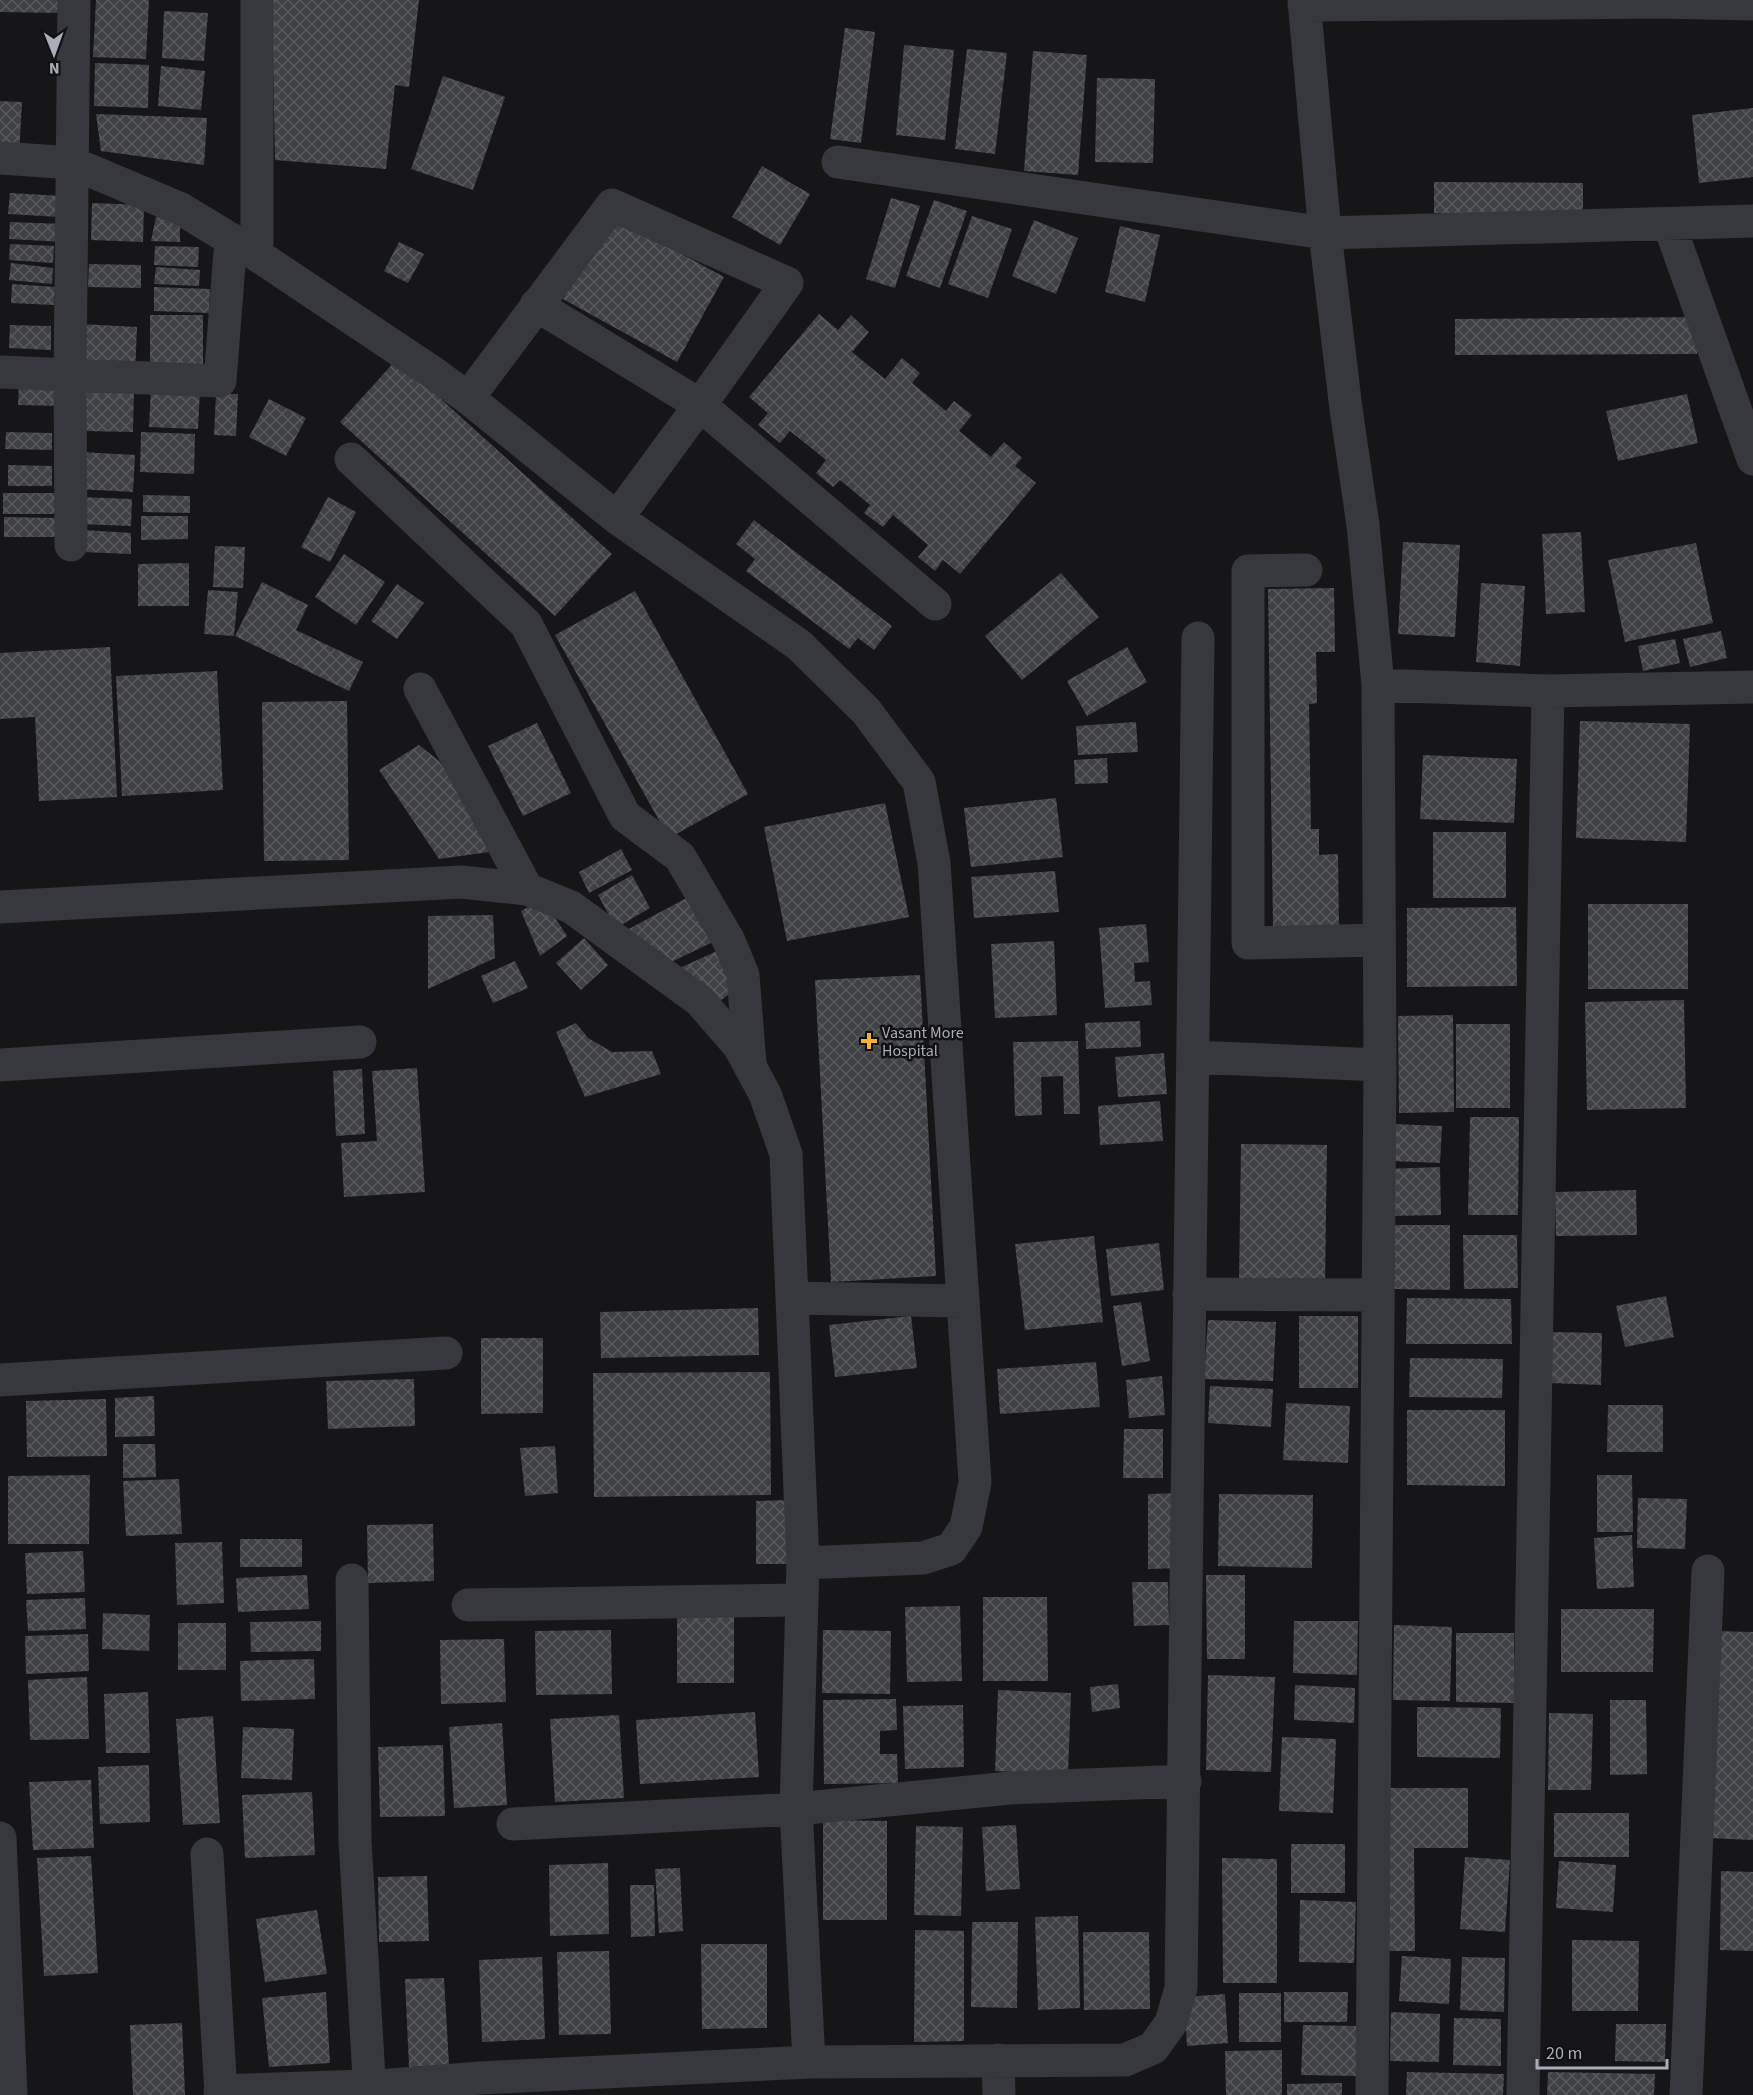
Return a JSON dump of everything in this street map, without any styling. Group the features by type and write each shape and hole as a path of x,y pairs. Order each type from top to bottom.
{"street":[{"path":"71,545 70,375 74,0"},
{"path":"0,372 220,381 244,247 257,0"},
{"path":"1372,2095 1380,1065 1378,685 1363,525 1346,409 1325,233 1304,3 1660,1 1753,4"},
{"path":"0,158 72,163 181,209 244,247 468,398 617,518 799,645 866,711 919,782 934,863 975,1482 966,1527 951,1549 923,1558 803,1563"},
{"path":"838,162 1325,233 1753,221"},
{"path":"468,398 612,205 787,283 617,518"},
{"path":"1669,224 1753,459"},
{"path":"536,305 700,405 935,604"},
{"path":"351,459 526,624 625,816 680,857 729,941 743,975 750,1066"},
{"path":"1306,570 1248,571 1248,943 1379,940"},
{"path":"207,1854 221,2093 370,2090 480,2078 657,2082 809,2061 1125,2060 1153,2048 1171,2023 1180,1988 1185,1781 1198,638"},
{"path":"1378,685 1548,691 1753,687"},
{"path":"420,689 527,889"},
{"path":"1522,2095 1548,691"},
{"path":"0,907 461,882 527,889 571,907 700,1000 739,1046 765,1094 786,1155 803,1563 796,1809 809,2061"},
{"path":"0,1065 360,1042"},
{"path":"1193,1057 1380,1065"},
{"path":"1189,1293 1378,1294"},
{"path":"792,1298 963,1301"},
{"path":"0,1380 446,1353"},
{"path":"1686,2095 1708,1571"},
{"path":"352,1580 355,1840 370,2090"},
{"path":"468,1605 802,1600"},
{"path":"513,1824 796,1809 1010,1788 1185,1781"},
{"path":"0,1838 11,2095"},
{"path":"998,2060 999,2095"}],"building":[{"path":"0,0 61,0 61,13 0,12"},
{"path":"96,0 149,0 146,59 93,57"},
{"path":"272,0 419,0 409,87 395,85 386,169 275,160"},
{"path":"164,11 208,13 204,61 162,58"},
{"path":"845,28 875,32 861,143 830,139"},
{"path":"904,45 954,50 945,140 896,135"},
{"path":"967,49 1007,53 995,154 955,149"},
{"path":"1033,51 1087,55 1078,175 1024,171"},
{"path":"95,63 149,65 148,108 94,106"},
{"path":"161,66 205,71 201,110 158,106"},
{"path":"443,76 505,97 473,190 411,169"},
{"path":"1097,78 1155,79 1153,163 1095,162"},
{"path":"0,101 22,102 19,154 0,153"},
{"path":"1753,108 1753,177 1699,183 1692,115"},
{"path":"96,114 207,118 204,165 101,151"},
{"path":"762,166 810,194 780,245 732,217"},
{"path":"1434,182 1583,183 1583,213 1434,213"},
{"path":"10,193 62,196 60,217 8,214"},
{"path":"891,198 920,206 895,288 866,279"},
{"path":"934,200 967,211 940,288 906,276"},
{"path":"92,203 144,205 143,242 91,240"},
{"path":"610,215 724,277 677,362 563,299"},
{"path":"972,216 1012,229 988,298 948,284"},
{"path":"156,217 180,221 180,242 151,241"},
{"path":"1034,220 1078,238 1056,294 1012,276"},
{"path":"10,222 65,224 64,242 9,239"},
{"path":"1120,226 1160,235 1145,302 1105,292"},
{"path":"399,242 424,254 408,283 384,271"},
{"path":"10,244 54,246 53,263 9,260"},
{"path":"155,246 199,247 198,267 154,265"},
{"path":"11,263 53,268 52,284 9,280"},
{"path":"89,264 141,265 141,288 88,287"},
{"path":"156,267 200,270 199,286 154,284"},
{"path":"12,284 55,287 54,305 11,303"},
{"path":"154,287 210,289 209,313 154,311"},
{"path":"819,314 838,330 851,315 869,332 852,352 885,379 902,358 920,373 912,383 946,411 954,401 972,415 959,431 991,457 1004,442 1022,458 1015,466 1036,483 960,574 943,560 935,571 918,557 928,545 893,515 883,527 864,513 870,505 840,480 833,487 816,473 826,460 790,431 780,443 758,425 768,413 749,397"},
{"path":"150,315 203,315 203,367 150,367"},
{"path":"1697,317 1697,354 1455,355 1455,319"},
{"path":"81,324 137,327 135,373 79,371"},
{"path":"10,325 51,326 51,350 9,348"},
{"path":"397,359 612,554 555,616 340,422"},
{"path":"19,381 62,383 61,406 18,405"},
{"path":"151,387 200,389 198,429 149,427"},
{"path":"84,388 134,389 133,432 83,431"},
{"path":"216,394 238,394 236,436 214,435"},
{"path":"1687,394 1698,443 1618,461 1606,411"},
{"path":"269,399 306,418 286,456 249,437"},
{"path":"6,432 52,433 52,450 5,449"},
{"path":"141,432 195,434 194,474 140,472"},
{"path":"81,452 135,455 133,492 78,489"},
{"path":"8,465 52,466 52,486 8,486"},
{"path":"3,493 55,493 56,514 3,514"},
{"path":"143,495 190,496 190,513 143,512"},
{"path":"80,497 132,499 131,526 79,524"},
{"path":"328,497 356,512 330,562 301,547"},
{"path":"141,516 188,516 188,539 141,540"},
{"path":"4,517 59,518 59,537 4,537"},
{"path":"754,520 892,626 874,650 858,638 849,649 746,571 755,559 736,544"},
{"path":"84,530 131,533 131,554 82,552"},
{"path":"1581,532 1585,612 1546,614 1542,534"},
{"path":"1403,542 1460,545 1455,637 1398,634"},
{"path":"1696,543 1713,623 1625,642 1608,560"},
{"path":"215,546 245,547 243,588 213,587"},
{"path":"344,554 385,582 356,625 315,597"},
{"path":"189,563 189,606 138,606 138,564"},
{"path":"1061,573 1099,617 1022,680 985,636"},
{"path":"262,582 308,605 296,630 363,662 349,691 235,636"},
{"path":"1481,583 1525,586 1520,666 1476,662"},
{"path":"397,584 424,603 397,639 371,621"},
{"path":"1334,588 1335,652 1316,652 1317,703 1309,704 1311,829 1319,829 1319,855 1338,854 1339,927 1273,928 1268,589"},
{"path":"208,590 238,592 234,636 204,634"},
{"path":"635,591 748,794 669,838 555,635"},
{"path":"1721,631 1727,658 1690,667 1683,639"},
{"path":"1675,639 1680,663 1643,671 1638,646"},
{"path":"110,647 117,797 39,801 35,717 0,719 0,653"},
{"path":"1127,647 1147,682 1087,716 1067,681"},
{"path":"217,671 223,790 122,796 116,676"},
{"path":"347,701 349,860 264,861 262,702"},
{"path":"1580,721 1690,724 1686,842 1576,838"},
{"path":"1136,722 1138,752 1078,755 1076,726"},
{"path":"537,723 571,793 523,816 488,746"},
{"path":"419,745 439,761 459,791 489,852 439,859 379,770"},
{"path":"1423,755 1517,759 1514,823 1420,819"},
{"path":"1107,758 1108,783 1075,784 1074,760"},
{"path":"1056,798 1063,857 971,867 964,808"},
{"path":"885,803 909,917 787,941 764,827"},
{"path":"1433,832 1506,832 1506,898 1433,898"},
{"path":"621,849 632,870 589,893 579,872"},
{"path":"1055,871 1059,912 974,918 971,877"},
{"path":"632,875 650,908 616,928 598,895"},
{"path":"692,895 715,941 663,966 625,931"},
{"path":"535,903 554,916 567,936 540,956 521,911"},
{"path":"1588,904 1688,904 1688,989 1588,989"},
{"path":"1516,907 1517,986 1407,987 1407,908"},
{"path":"493,915 495,958 428,989 428,916"},
{"path":"1146,924 1149,962 1134,963 1135,982 1150,981 1152,1005 1105,1008 1099,928"},
{"path":"584,938 608,965 581,990 556,963"},
{"path":"1054,941 1057,1015 995,1018 991,944"},
{"path":"728,946 731,993 710,1008 671,972"},
{"path":"515,961 528,988 493,1003 481,976"},
{"path":"920,975 936,1276 831,1282 815,980"},
{"path":"1684,1000 1686,1108 1587,1110 1585,1002"},
{"path":"1453,1015 1454,1112 1399,1113 1398,1016"},
{"path":"1140,1021 1141,1047 1086,1049 1085,1023"},
{"path":"576,1023 588,1038 612,1052 652,1051 661,1074 585,1097 556,1032"},
{"path":"1456,1024 1510,1024 1510,1108 1456,1108"},
{"path":"1078,1041 1080,1114 1064,1114 1063,1076 1041,1077 1042,1115 1015,1116 1013,1042"},
{"path":"1164,1053 1167,1094 1118,1097 1115,1057"},
{"path":"417,1068 425,1192 344,1197 341,1143 377,1141 372,1071"},
{"path":"362,1069 365,1134 336,1136 333,1071"},
{"path":"1160,1101 1163,1141 1100,1145 1098,1106"},
{"path":"1470,1117 1519,1117 1518,1215 1468,1215"},
{"path":"1392,1124 1442,1126 1440,1163 1390,1161"},
{"path":"1241,1144 1327,1145 1325,1284 1239,1283"},
{"path":"1440,1167 1441,1215 1387,1216 1386,1169"},
{"path":"1636,1190 1637,1235 1556,1236 1555,1192"},
{"path":"1393,1225 1450,1225 1450,1290 1393,1289"},
{"path":"1463,1235 1517,1235 1518,1288 1464,1289"},
{"path":"1094,1236 1103,1322 1025,1330 1015,1244"},
{"path":"1159,1243 1164,1290 1111,1296 1106,1249"},
{"path":"1666,1296 1674,1337 1625,1347 1616,1306"},
{"path":"1407,1298 1511,1299 1512,1344 1406,1344"},
{"path":"1141,1302 1150,1361 1122,1366 1113,1306"},
{"path":"758,1308 759,1355 601,1358 600,1312"},
{"path":"911,1316 917,1368 835,1377 829,1325"},
{"path":"1299,1316 1358,1316 1358,1388 1299,1388"},
{"path":"1208,1320 1276,1322 1273,1381 1204,1379"},
{"path":"1551,1332 1602,1333 1601,1385 1550,1383"},
{"path":"481,1338 543,1338 543,1413 481,1414"},
{"path":"1410,1358 1503,1359 1502,1398 1409,1397"},
{"path":"1096,1362 1100,1407 1000,1414 997,1369"},
{"path":"770,1372 771,1495 594,1497 593,1373"},
{"path":"1162,1376 1165,1415 1129,1418 1126,1380"},
{"path":"414,1379 415,1426 328,1429 326,1381"},
{"path":"1210,1386 1273,1389 1271,1427 1208,1423"},
{"path":"154,1396 155,1436 115,1437 115,1398"},
{"path":"106,1399 107,1456 27,1457 26,1401"},
{"path":"1286,1403 1350,1406 1348,1463 1283,1460"},
{"path":"1608,1405 1663,1405 1663,1452 1607,1452"},
{"path":"1407,1410 1505,1410 1505,1486 1407,1485"},
{"path":"1124,1429 1163,1429 1163,1478 1123,1478"},
{"path":"123,1444 155,1444 156,1477 123,1478"},
{"path":"555,1446 558,1493 525,1496 520,1448"},
{"path":"90,1475 89,1544 8,1544 8,1476"},
{"path":"1597,1475 1632,1475 1633,1532 1597,1532"},
{"path":"179,1479 182,1534 126,1536 123,1481"},
{"path":"1182,1493 1182,1568 1148,1569 1148,1494"},
{"path":"1219,1494 1313,1495 1312,1568 1218,1566"},
{"path":"1638,1498 1687,1499 1685,1549 1637,1548"},
{"path":"791,1500 792,1564 756,1564 756,1501"},
{"path":"433,1524 434,1581 368,1583 367,1525"},
{"path":"1632,1535 1634,1587 1597,1589 1594,1538"},
{"path":"240,1539 302,1539 302,1567 240,1567"},
{"path":"222,1542 224,1603 177,1605 175,1543"},
{"path":"83,1551 85,1592 27,1594 25,1553"},
{"path":"307,1575 309,1609 238,1612 236,1578"},
{"path":"1206,1575 1245,1575 1245,1659 1207,1659"},
{"path":"1132,1582 1168,1582 1169,1625 1134,1626"},
{"path":"983,1597 1047,1597 1048,1681 983,1681"},
{"path":"85,1598 86,1629 28,1631 26,1600"},
{"path":"960,1606 962,1681 907,1682 905,1607"},
{"path":"1561,1609 1654,1609 1653,1672 1561,1672"},
{"path":"103,1613 150,1615 149,1651 102,1649"},
{"path":"677,1614 734,1615 734,1683 677,1683"},
{"path":"321,1621 321,1651 251,1652 250,1622"},
{"path":"1294,1621 1358,1621 1357,1675 1293,1673"},
{"path":"178,1623 226,1623 226,1670 178,1670"},
{"path":"1394,1625 1452,1627 1450,1701 1393,1700"},
{"path":"611,1630 612,1694 536,1695 535,1631"},
{"path":"823,1630 891,1631 890,1694 822,1693"},
{"path":"1715,1631 1753,1632 1753,1840 1709,1838"},
{"path":"1456,1633 1514,1633 1514,1703 1456,1702"},
{"path":"88,1634 89,1671 26,1674 25,1636"},
{"path":"504,1639 506,1702 441,1704 440,1640"},
{"path":"314,1659 315,1699 241,1701 240,1661"},
{"path":"1208,1675 1275,1677 1271,1772 1206,1770"},
{"path":"87,1677 89,1739 30,1740 28,1680"},
{"path":"1118,1684 1120,1708 1092,1712 1090,1687"},
{"path":"1295,1685 1355,1688 1354,1723 1294,1720"},
{"path":"998,1690 1071,1693 1068,1774 995,1771"},
{"path":"148,1692 150,1753 106,1753 104,1694"},
{"path":"896,1699 897,1730 880,1731 880,1754 897,1754 898,1783 824,1784 823,1700"},
{"path":"1610,1700 1646,1700 1647,1774 1610,1775"},
{"path":"963,1705 964,1767 905,1769 903,1706"},
{"path":"1417,1707 1501,1708 1500,1758 1417,1757"},
{"path":"755,1712 759,1777 640,1784 636,1720"},
{"path":"1549,1713 1593,1714 1591,1790 1548,1790"},
{"path":"619,1715 624,1798 555,1802 550,1719"},
{"path":"213,1716 220,1823 183,1825 176,1719"},
{"path":"502,1723 507,1805 454,1808 449,1727"},
{"path":"243,1727 294,1729 292,1780 241,1778"},
{"path":"1282,1737 1336,1739 1333,1813 1279,1811"},
{"path":"443,1745 445,1816 380,1817 378,1747"},
{"path":"149,1765 150,1822 100,1824 98,1767"},
{"path":"91,1780 94,1848 33,1850 29,1782"},
{"path":"1380,1788 1468,1788 1468,1848 1414,1848 1415,1951 1381,1951"},
{"path":"312,1792 315,1855 245,1858 242,1795"},
{"path":"1554,1813 1629,1813 1629,1857 1554,1857"},
{"path":"823,1820 887,1821 887,1920 823,1920"},
{"path":"1016,1825 1020,1889 986,1891 982,1827"},
{"path":"916,1826 963,1827 961,1916 914,1915"},
{"path":"1291,1844 1345,1844 1345,1893 1291,1893"},
{"path":"91,1856 98,1973 44,1976 37,1858"},
{"path":"1465,1857 1510,1860 1505,1932 1460,1929"},
{"path":"1222,1858 1277,1859 1277,1983 1223,1983"},
{"path":"1559,1861 1616,1865 1613,1912 1556,1908"},
{"path":"608,1863 609,1934 550,1936 549,1865"},
{"path":"680,1868 683,1931 659,1933 655,1869"},
{"path":"1721,1871 1753,1872 1753,1951 1720,1950"},
{"path":"427,1876 429,1941 379,1942 378,1877"},
{"path":"630,1885 654,1885 655,1936 631,1937"},
{"path":"1300,1900 1356,1902 1354,1963 1299,1962"},
{"path":"317,1910 327,1974 265,1982 256,1919"},
{"path":"1078,1916 1080,2008 1038,2010 1035,1917"},
{"path":"972,1922 1018,1922 1017,2008 971,2007"},
{"path":"915,1930 964,1931 964,2041 914,2042"},
{"path":"1083,1932 1149,1932 1150,2009 1084,2010"},
{"path":"1572,1940 1639,1941 1638,2011 1572,2011"},
{"path":"701,1944 767,1944 767,2028 702,2029"},
{"path":"609,1951 611,2034 559,2035 557,1952"},
{"path":"1402,1956 1451,1959 1449,2004 1399,2001"},
{"path":"542,1957 545,2039 482,2042 479,1960"},
{"path":"1462,1957 1505,1958 1504,2012 1460,2010"},
{"path":"444,1978 449,2065 409,2067 405,1979"},
{"path":"326,1992 330,2063 269,2067 262,1998"},
{"path":"1284,1992 1348,1992 1347,2022 1284,2022"},
{"path":"1239,1993 1281,1993 1281,2042 1239,2042"},
{"path":"1225,1994 1228,2043 1187,2046 1184,1997"},
{"path":"1391,2012 1440,2014 1439,2062 1390,2061"},
{"path":"1454,2018 1501,2019 1501,2066 1453,2065"},
{"path":"182,2023 185,2095 133,2095 130,2025"},
{"path":"1616,2024 1666,2024 1665,2062 1615,2061"},
{"path":"1303,2025 1357,2026 1356,2076 1301,2075"},
{"path":"1282,2050 1282,2095 1226,2095 1225,2051"},
{"path":"1407,2072 1504,2074 1503,2095 1406,2095"},
{"path":"1548,2072 1655,2074 1654,2095 1547,2095"},
{"path":"1342,2083 1342,2095 1287,2095 1287,2084"}],"place":[{"name":"Vasant More Hospital","path":"869,1041"}]}
